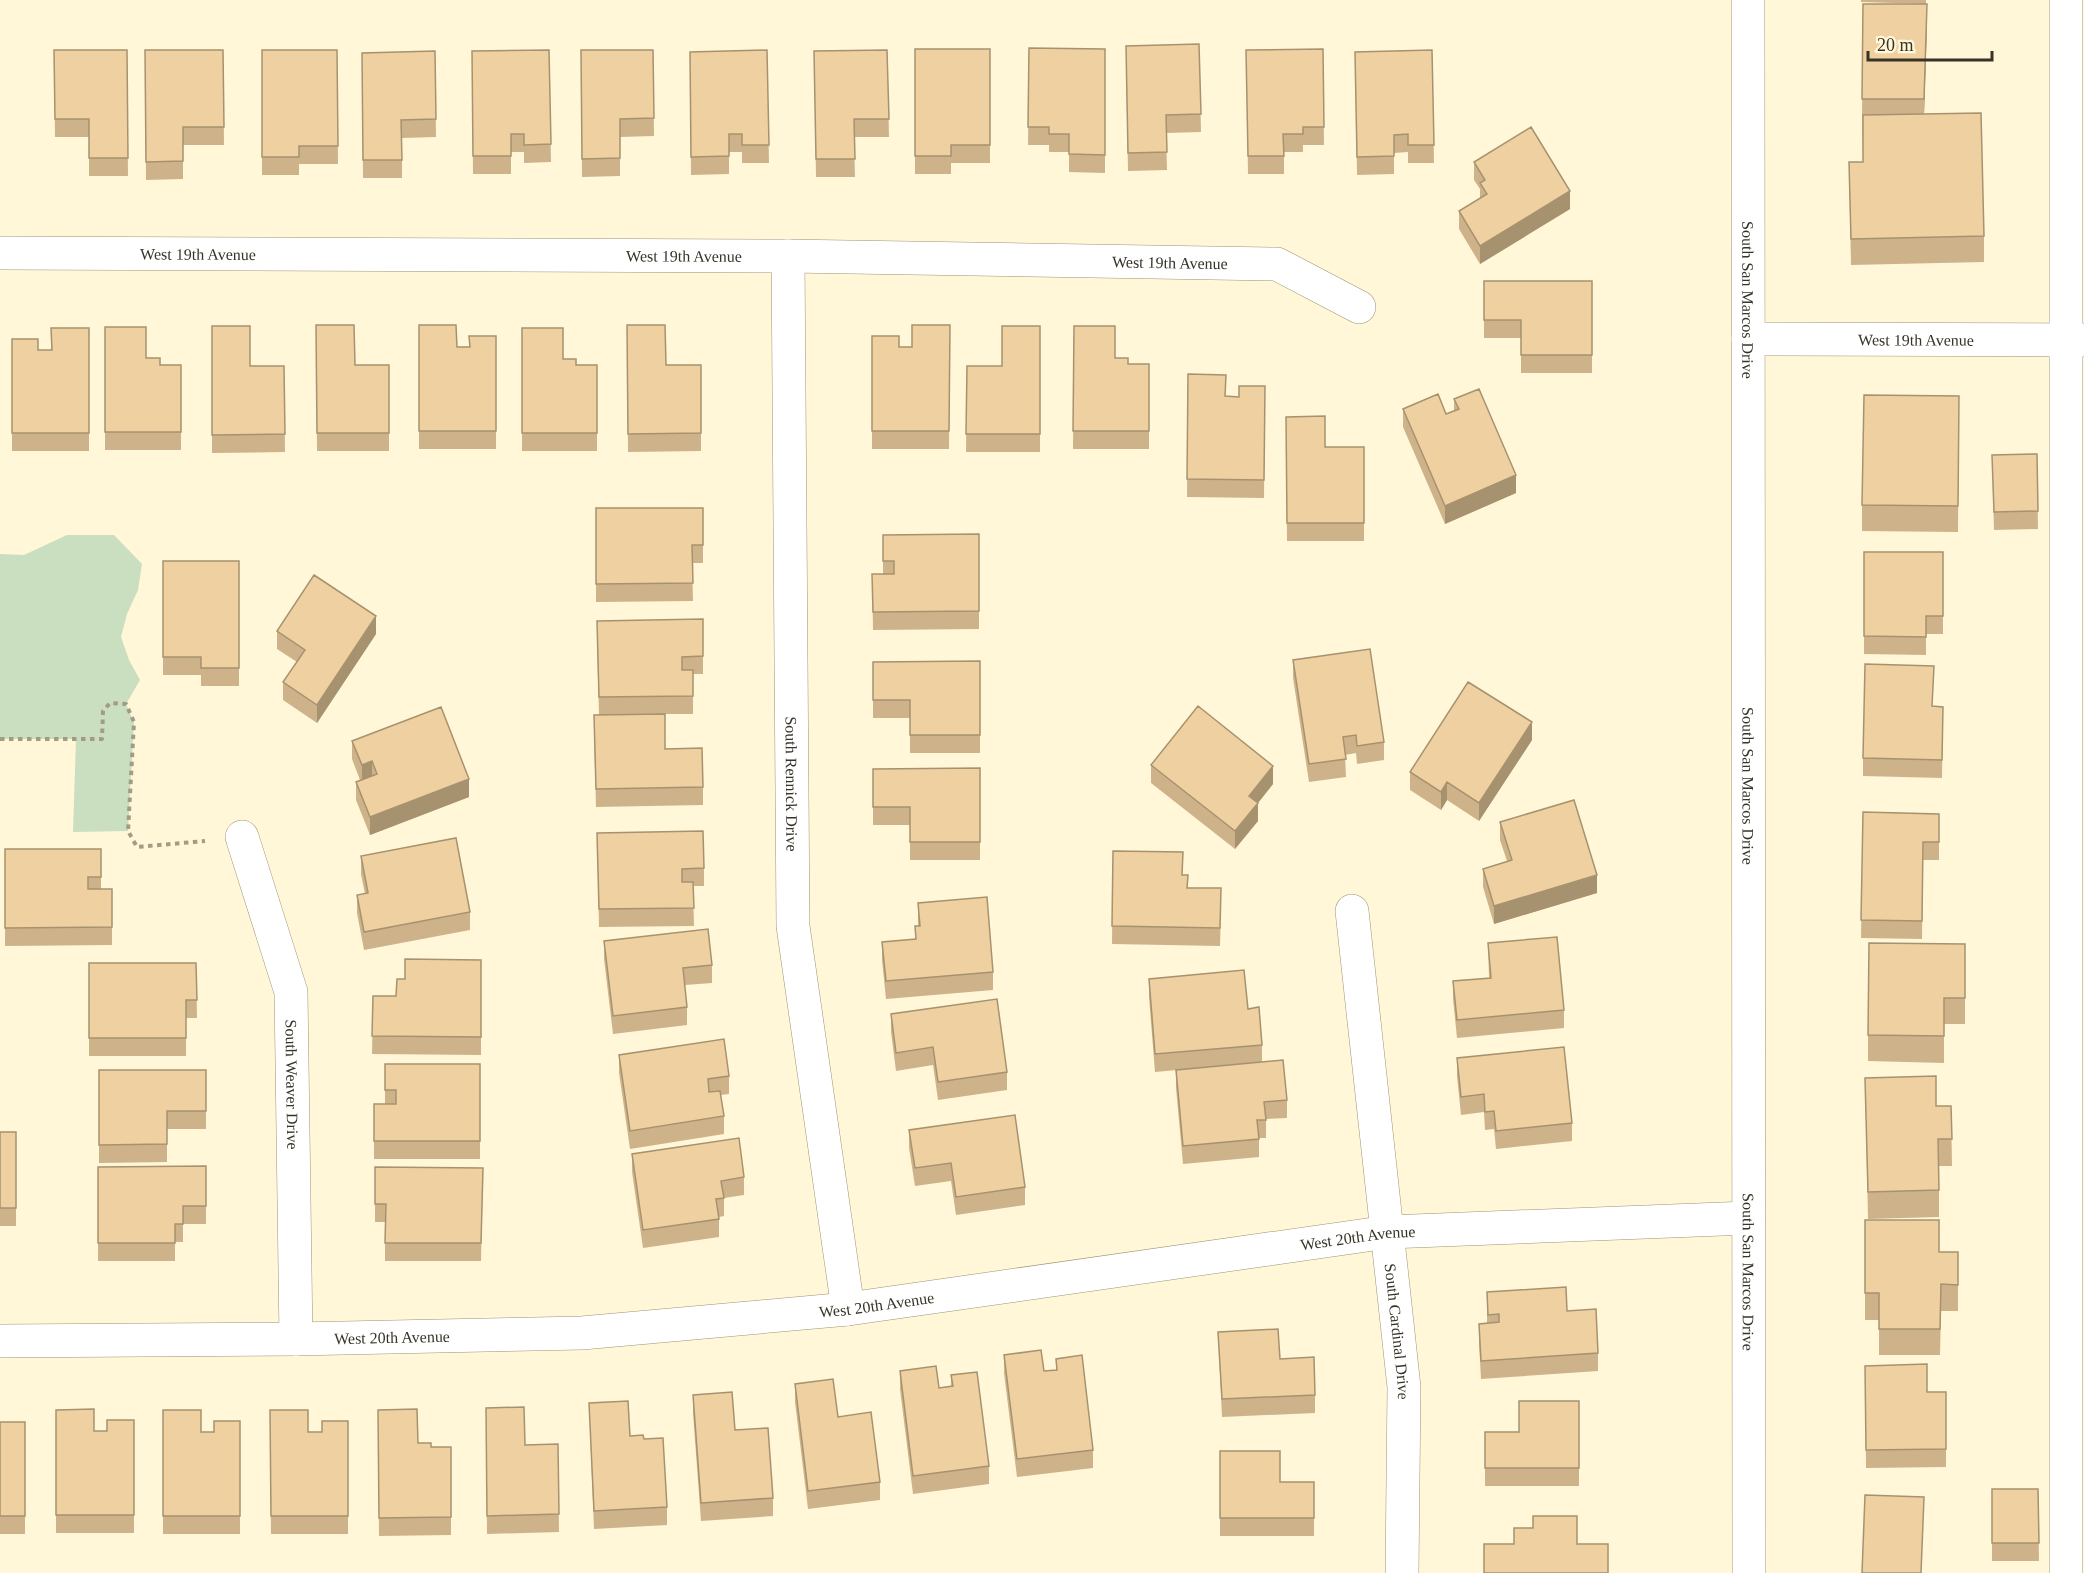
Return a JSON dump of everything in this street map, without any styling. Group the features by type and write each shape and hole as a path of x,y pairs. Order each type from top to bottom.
{"street":[{"name":"South San Marcos Drive","path":"1748,0 1749,1573"},
{"path":"2066,0 2075,340 2066,1573"},
{"name":"West 19th Avenue","path":"0,253 788,256 1277,264 1359,307"},
{"name":"South Rennick Drive","path":"788,256 793,926 848,1309"},
{"name":"West 19th Avenue","path":"1748,339 2075,340"},
{"name":"South Weaver Drive","path":"242,837 291,992 296,1339"},
{"name":"South Cardinal Drive","path":"1352,911 1404,1387 1402,1573"},
{"name":"West 20th Avenue","path":"0,1341 296,1339 582,1333 848,1309 1388,1232 1748,1218"}],"path":[{"path":"0,739 102,739 103,711 110,703 126,704 134,722 128,831 137,847 242,837"}],"green space":[{"path":"67,535 114,535 142,564 138,590 127,614 121,637 129,660 140,680 126,704 134,722 128,831 73,832 76,739 0,739 0,554 24,555"}],"building":[{"path":"1863,4 1927,4 1924,99 1862,99"},
{"path":"1199,44 1201,114 1166,115 1167,152 1128,153 1126,46"},
{"path":"1029,48 1105,49 1105,155 1069,154 1069,134 1049,134 1049,127 1028,127"},
{"path":"915,49 990,49 990,145 951,145 951,156 915,156"},
{"path":"1323,49 1324,127 1303,127 1303,134 1283,134 1284,156 1248,156 1246,50"},
{"path":"54,50 127,50 128,158 89,158 89,119 55,119"},
{"path":"145,50 223,50 224,127 183,127 183,161 146,162"},
{"path":"262,50 337,50 338,146 299,146 299,157 262,157"},
{"path":"549,50 551,144 524,145 524,134 511,134 511,156 473,156 472,51"},
{"path":"581,50 653,50 654,118 620,119 620,158 582,159"},
{"path":"767,50 769,145 742,145 742,134 729,134 729,156 691,157 690,52"},
{"path":"887,50 889,119 854,119 855,159 816,159 814,51"},
{"path":"1432,50 1434,145 1408,145 1408,134 1394,135 1394,156 1357,157 1355,52"},
{"path":"435,51 436,119 401,120 402,160 363,160 362,53"},
{"path":"1981,113 1984,236 1851,239 1849,162 1863,162 1863,115"},
{"path":"1531,127 1570,191 1480,246 1459,211 1487,194 1480,183 1485,180 1474,162"},
{"path":"1484,281 1592,281 1592,355 1521,355 1521,320 1484,320"},
{"path":"316,325 354,325 355,365 389,365 389,433 317,433"},
{"path":"419,325 456,325 457,347 470,347 469,336 496,336 496,431 419,431"},
{"path":"627,325 665,325 666,365 701,365 701,433 628,434"},
{"path":"912,325 950,325 949,431 872,431 872,336 899,336 899,347 912,347"},
{"path":"212,326 250,326 250,366 284,366 285,434 212,435"},
{"path":"1002,326 1040,326 1040,434 966,434 967,366 1002,366"},
{"path":"1074,326 1115,326 1115,358 1128,358 1128,364 1149,364 1149,431 1073,431"},
{"path":"105,327 146,327 146,358 160,358 160,365 181,365 181,432 105,432"},
{"path":"51,328 89,328 89,433 12,433 12,339 38,339 38,350 52,350"},
{"path":"522,328 563,328 563,359 576,359 576,365 597,365 597,433 522,433"},
{"path":"1188,374 1226,375 1225,396 1239,397 1239,386 1265,386 1264,480 1187,479"},
{"path":"1479,389 1516,475 1445,506 1403,409 1438,394 1446,414 1459,409 1454,399"},
{"path":"1864,395 1959,396 1958,506 1862,505"},
{"path":"1325,416 1325,447 1364,447 1364,523 1287,523 1286,417"},
{"path":"2037,454 2038,511 1994,512 1992,455"},
{"path":"596,508 703,508 703,545 692,545 693,583 596,584"},
{"path":"979,534 979,611 873,612 872,574 894,574 894,561 883,561 883,535"},
{"path":"1864,552 1943,552 1943,616 1926,616 1926,637 1864,636"},
{"path":"163,561 239,561 239,668 201,668 201,657 163,657"},
{"path":"314,575 376,616 317,705 283,682 305,650 277,631"},
{"path":"703,619 703,656 682,657 682,670 693,670 693,696 599,697 597,621"},
{"path":"1370,649 1384,742 1357,746 1356,735 1343,737 1346,759 1309,764 1293,660"},
{"path":"980,661 980,735 910,735 910,700 873,700 873,662"},
{"path":"1865,664 1934,666 1932,706 1943,707 1942,760 1863,758"},
{"path":"1468,682 1532,722 1479,803 1447,782 1441,792 1410,772"},
{"path":"1198,706 1273,766 1249,796 1258,803 1235,831 1151,765"},
{"path":"441,707 469,779 370,817 356,782 377,774 372,761 362,765 352,741"},
{"path":"665,714 665,749 702,748 703,787 596,789 594,715"},
{"path":"980,768 980,842 910,842 910,807 873,807 873,769"},
{"path":"1574,800 1597,875 1494,906 1483,869 1512,860 1500,822"},
{"path":"1863,812 1939,814 1939,842 1923,842 1922,921 1861,920"},
{"path":"703,831 704,868 682,869 682,882 693,882 694,908 599,909 597,833"},
{"path":"456,838 470,912 364,932 357,895 368,893 361,856"},
{"path":"5,849 101,849 101,877 88,877 88,889 112,889 112,927 5,928"},
{"path":"1113,851 1183,852 1182,875 1188,875 1187,888 1221,888 1220,928 1112,926"},
{"path":"987,897 993,972 886,981 882,942 916,939 915,926 920,926 918,903"},
{"path":"708,929 712,965 683,968 687,1007 613,1016 604,941"},
{"path":"1557,937 1564,1010 1457,1020 1453,981 1491,978 1488,943"},
{"path":"1869,943 1965,944 1965,998 1944,998 1944,1036 1868,1035"},
{"path":"405,959 481,960 481,1037 372,1036 373,996 396,996 397,979 405,979"},
{"path":"89,963 196,963 197,1000 186,1000 186,1038 89,1038"},
{"path":"1244,970 1248,1009 1259,1007 1262,1045 1155,1054 1149,979"},
{"path":"997,999 1007,1072 938,1082 933,1047 896,1053 891,1014"},
{"path":"724,1039 729,1076 708,1079 709,1092 720,1091 724,1116 630,1131 619,1055"},
{"path":"1564,1047 1572,1123 1496,1131 1494,1111 1485,1112 1484,1094 1461,1097 1457,1058"},
{"path":"1283,1060 1287,1100 1264,1102 1266,1120 1257,1120 1259,1139 1183,1146 1176,1070"},
{"path":"385,1064 480,1064 480,1141 374,1141 374,1104 396,1104 396,1090 385,1090"},
{"path":"99,1070 206,1070 206,1111 167,1111 167,1144 99,1145"},
{"path":"1936,1076 1936,1106 1951,1106 1952,1139 1938,1139 1939,1190 1868,1192 1865,1078"},
{"path":"1015,1115 1025,1187 956,1197 951,1163 915,1168 909,1130"},
{"path":"0,1132 16,1132 16,1208 0,1208"},
{"path":"739,1138 744,1177 721,1181 724,1198 716,1199 719,1219 643,1230 632,1154"},
{"path":"206,1166 206,1206 183,1206 183,1224 175,1224 175,1243 98,1243 98,1167"},
{"path":"375,1167 483,1168 481,1243 385,1243 386,1204 375,1204"},
{"path":"1865,1220 1939,1220 1939,1252 1958,1252 1958,1285 1941,1284 1940,1329 1879,1329 1879,1293 1865,1293"},
{"path":"1566,1287 1567,1311 1596,1309 1598,1353 1481,1361 1479,1324 1499,1322 1499,1314 1488,1315 1487,1292"},
{"path":"1278,1329 1280,1359 1314,1357 1315,1395 1222,1399 1218,1332"},
{"path":"1041,1350 1044,1371 1057,1370 1056,1359 1082,1355 1093,1450 1017,1459 1004,1355"},
{"path":"1927,1364 1927,1392 1946,1392 1946,1449 1866,1450 1865,1366"},
{"path":"936,1366 939,1388 953,1386 951,1375 977,1372 989,1466 913,1476 900,1371"},
{"path":"833,1379 838,1417 871,1412 880,1482 808,1491 795,1384"},
{"path":"732,1392 735,1430 768,1428 773,1498 701,1503 693,1395"},
{"path":"628,1401 630,1436 643,1435 644,1439 663,1438 667,1507 594,1511 589,1403"},
{"path":"1519,1401 1579,1401 1579,1468 1485,1468 1485,1432 1519,1432"},
{"path":"524,1407 525,1445 558,1444 559,1514 487,1516 486,1408"},
{"path":"94,1409 94,1431 107,1431 107,1420 134,1420 134,1515 56,1515 56,1410"},
{"path":"417,1409 418,1443 431,1443 431,1447 451,1447 451,1517 379,1518 378,1410"},
{"path":"163,1410 201,1410 201,1432 214,1432 214,1421 240,1421 240,1516 163,1516"},
{"path":"270,1410 308,1410 308,1432 322,1432 322,1421 348,1421 348,1516 271,1516"},
{"path":"0,1422 25,1422 25,1516 0,1516"},
{"path":"1220,1451 1280,1451 1280,1482 1314,1482 1314,1518 1220,1518"},
{"path":"1992,1489 2038,1489 2039,1543 1992,1543"},
{"path":"1865,1495 1924,1497 1921,1573 1862,1573"},
{"path":"1533,1516 1577,1516 1577,1544 1608,1544 1608,1573 1484,1573 1484,1544 1514,1544 1514,1528 1533,1528"}]}
